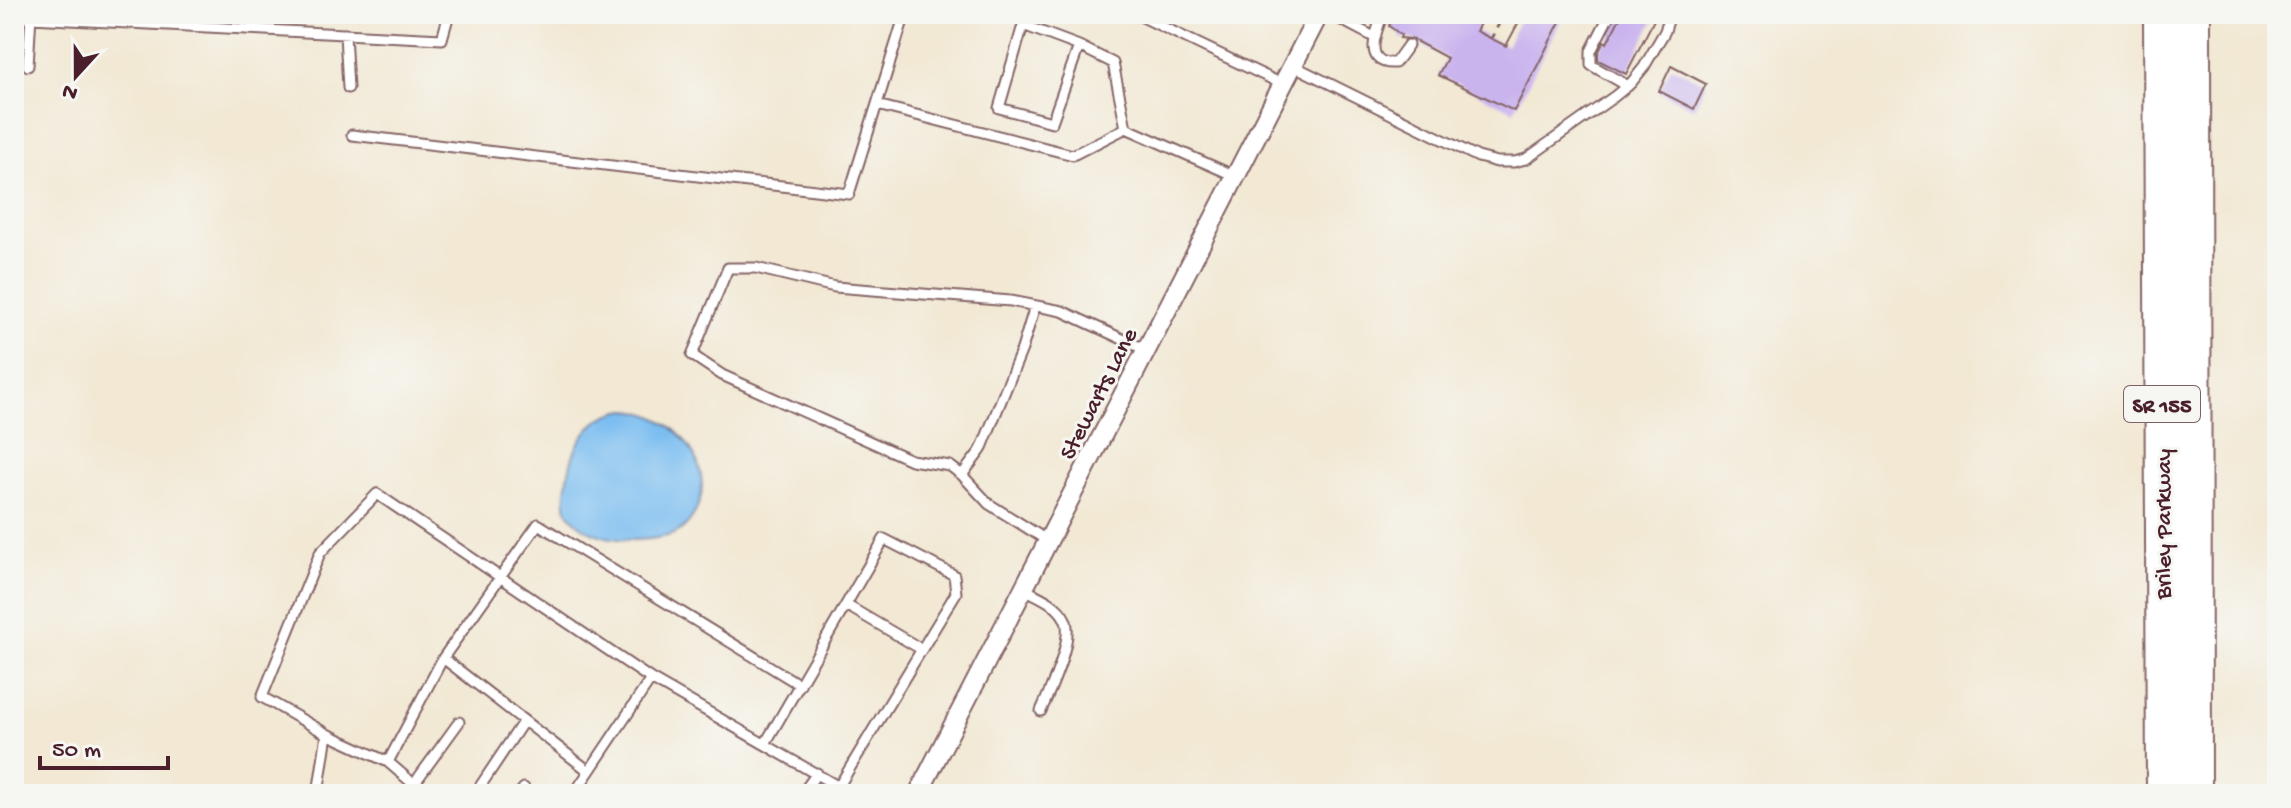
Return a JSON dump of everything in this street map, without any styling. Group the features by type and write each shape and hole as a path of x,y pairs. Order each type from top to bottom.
{"highway":[{"name":"Briley Parkway","path":"2161,14 2164,794"},
{"name":"Briley Parkway","path":"2193,14 2194,794"}],"street":[{"name":"Stewarts Lane","path":"918,794 1319,14"}],"lane":[{"path":"28,66 31,16 442,39 449,14"},
{"path":"352,135 849,194 905,14"},
{"path":"1136,14 1156,18 1282,84"},
{"path":"1330,14 1374,37"},
{"path":"1383,14 1374,37 1374,51 1385,63 1399,61 1408,45"},
{"path":"1292,65 1454,146 1497,162 1526,159 1628,86 1644,67 1665,31 1670,14"},
{"path":"1608,18 1591,51 1591,65 1628,86"},
{"path":"1079,46 1052,122 999,108 1023,25 1079,46 1113,63 1126,128"},
{"path":"345,34 348,88"},
{"path":"877,105 1073,155 1126,128"},
{"path":"1126,128 1235,176"},
{"path":"1048,541 989,504 950,466 911,460 722,375 692,355 728,268 756,268 835,287 1011,301 1062,311 1146,350"},
{"path":"962,475 981,450 1022,349 1035,306"},
{"path":"425,794 388,762 327,734 262,697 320,553 377,494 651,679 851,794"},
{"path":"388,762 443,658 538,524 800,685"},
{"path":"765,744 884,539 954,575 956,593 839,786"},
{"path":"1023,588 1057,609 1066,620 1068,630 1060,662 1041,711"},
{"path":"846,605 921,649"},
{"path":"443,658 589,771"},
{"path":"574,794 651,679"},
{"path":"414,784 459,722"},
{"path":"475,794 523,722"},
{"path":"318,794 327,734"},
{"path":"802,794 817,773"}],"path":[{"path":"1491,39 1504,14"}],"water":[{"path":"626,410 645,413 662,421 690,447 698,464 702,482 700,501 689,522 675,534 642,540 615,539 590,531 568,512 565,497 569,472 583,436 600,419"}],"building":[{"path":"1395,14 1485,14 1476,31 1506,46 1523,14 1564,14 1514,111 1438,75 1447,58 1412,39 1400,38 1401,35 1389,26"},
{"path":"1622,14 1657,14 1626,74 1598,60 1604,41 1607,43"},
{"path":"1671,66 1706,84 1694,109 1659,91"}]}
